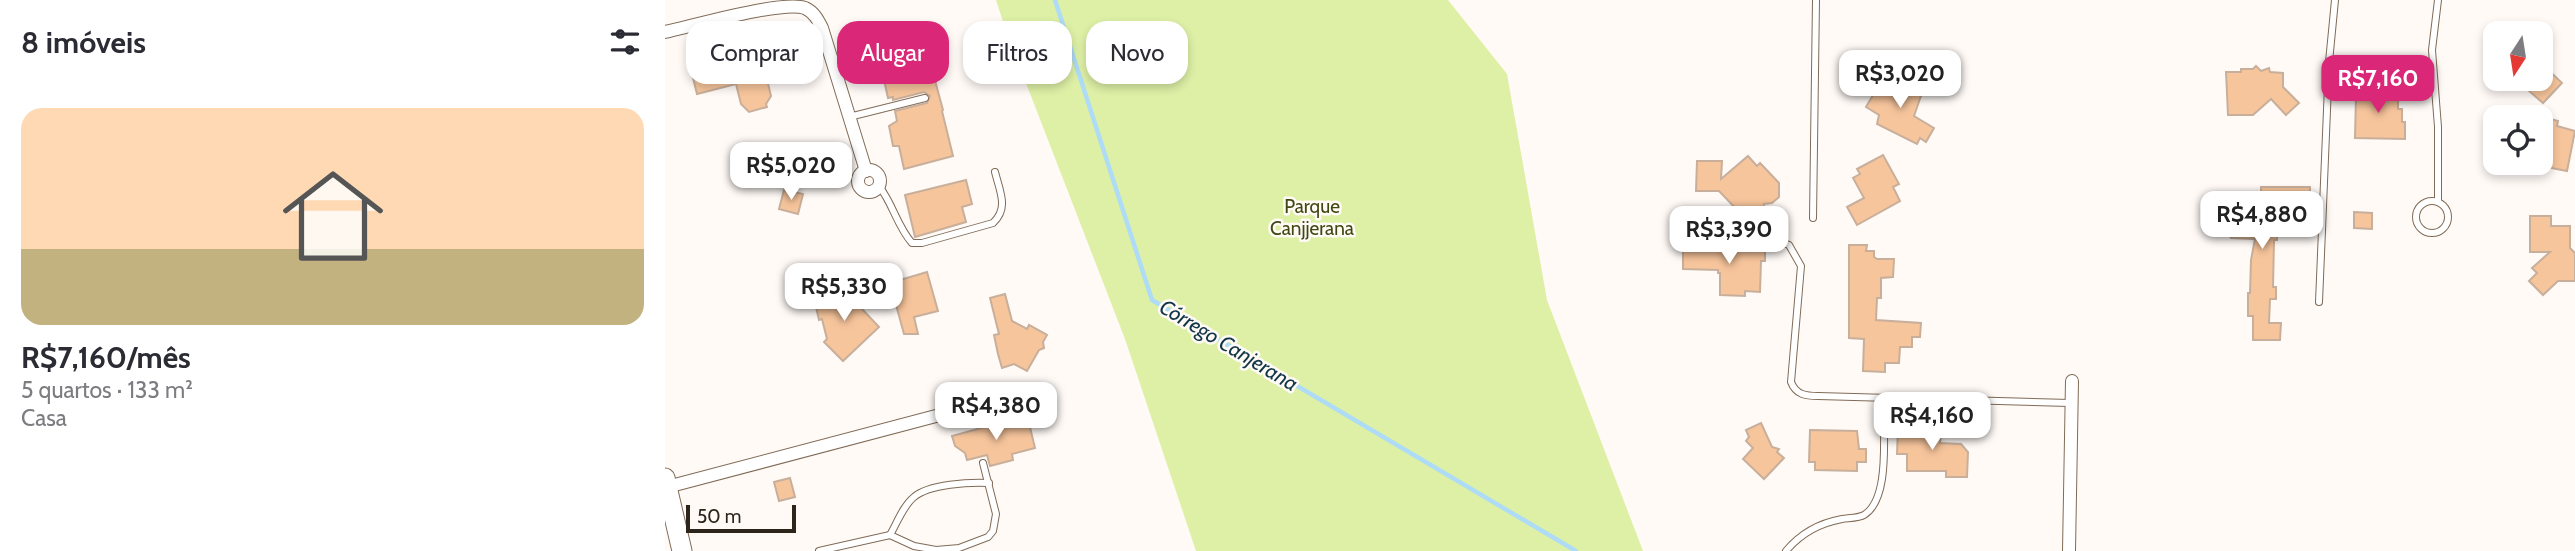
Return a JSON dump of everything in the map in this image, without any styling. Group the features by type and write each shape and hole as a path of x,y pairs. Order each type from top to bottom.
{"street":[{"path":"665,32 775,6 795,5 804,8 816,17 823,28 866,171 879,176 879,186"},
{"path":"2069,551 2072,381"},
{"path":"675,539 666,483 970,407"}],"lane":[{"path":"1813,218 1816,0"},
{"path":"2319,302 2329,62 2335,0"},
{"path":"2438,0 2432,50 2438,127 2438,201 2447,209 2449,220 2443,230 2432,234 2421,230 2415,220 2417,208 2426,201 2438,201"},
{"path":"849,117 925,98"},
{"path":"879,186 888,198 904,233 912,243 922,243 993,223 1004,206 995,172"},
{"path":"1752,230 1789,245 1801,266 1791,383 1799,394 2070,402"},
{"path":"1786,551 1813,528 1831,521 1863,516 1873,506 1883,478 1884,427"},
{"path":"819,551 890,535 914,546 936,550 959,548 979,542 988,537 996,523 994,501 983,463"},
{"path":"890,535 913,498 922,493 962,483 989,482"}],"green space":[{"name":"Parque Canjjerana","path":"996,0 1448,0 1507,74 1547,300 1643,551 1196,551 1125,339 1026,84 1072,84 1072,21 1003,21"}],"building":[{"path":"2256,66 2261,71 2269,68 2270,72 2283,73 2283,87 2299,103 2286,115 2271,99 2253,115 2228,115 2226,72 2241,72 2241,69 2253,69"},
{"path":"2553,74 2562,83 2543,103 2529,91 2553,91"},
{"path":"1905,79 1923,90 1914,116 1934,128 1926,142 1920,138 1917,144 1877,124 1879,115 1866,107 1882,80 1887,83 1899,80 1904,82"},
{"path":"694,84 736,84 697,94"},
{"path":"736,84 768,84 771,96 767,107 749,112 741,104"},
{"path":"885,84 936,84 953,156 904,169 899,146 893,146 889,126 897,121 895,111 927,103 930,96 924,92 893,100 893,97 888,98"},
{"path":"2362,86 2388,87 2388,97 2398,97 2398,109 2402,109 2402,122 2405,122 2405,139 2355,138 2356,96 2361,96"},
{"path":"2553,120 2558,121 2557,126 2575,131 2567,171 2553,168"},
{"path":"1883,155 1899,184 1893,187 1900,201 1857,225 1847,207 1864,198 1853,178 1860,174 1857,169"},
{"path":"1748,156 1757,166 1760,163 1779,183 1779,197 1772,203 1764,204 1760,216 1742,215 1719,191 1696,191 1697,161 1722,161 1721,179"},
{"path":"966,180 972,204 962,207 966,222 915,237 905,195"},
{"path":"2261,187 2310,187 2310,199 2276,199 2277,240 2274,240 2273,287 2276,287 2276,299 2270,299 2269,323 2281,323 2280,340 2253,340 2253,316 2248,316 2248,293 2255,239 2230,236 2231,201 2254,201 2255,194 2261,194"},
{"path":"784,190 803,194 798,214 779,209"},
{"path":"2354,212 2372,213 2372,229 2354,228"},
{"path":"2530,216 2551,216 2551,226 2570,226 2570,248 2575,253 2575,281 2558,281 2543,295 2529,281 2537,273 2532,268 2550,252 2530,252"},
{"path":"1849,245 1867,245 1866,251 1874,251 1874,257 1877,259 1894,259 1893,277 1881,278 1881,298 1877,298 1876,320 1921,323 1920,337 1912,337 1912,347 1900,347 1899,363 1885,363 1885,372 1863,371 1864,339 1849,338"},
{"path":"1722,246 1765,246 1765,261 1761,261 1760,292 1745,291 1745,296 1720,295 1718,270 1683,269 1683,247 1722,249"},
{"path":"927,272 938,311 914,317 918,334 904,334 890,283"},
{"path":"828,290 830,302 859,294 862,309 879,327 843,361 824,342 827,339 813,294"},
{"path":"1005,294 1012,321 1027,329 1029,325 1047,335 1043,342 1044,348 1039,350 1027,371 1014,364 1002,368 998,354 994,335 999,334 990,298"},
{"path":"1028,419 1035,448 1012,454 1013,460 990,466 987,455 967,460 965,453 955,446 952,436 1007,421 1010,423"},
{"path":"1761,423 1772,447 1779,449 1777,452 1784,458 1764,479 1743,459 1753,448 1746,441 1749,437 1746,430"},
{"path":"1898,427 1941,430 1940,443 1961,444 1968,452 1967,477 1946,477 1946,471 1907,471 1907,454 1897,454"},
{"path":"1810,430 1857,431 1859,449 1866,449 1866,462 1857,462 1857,471 1815,470 1815,462 1809,462"},
{"path":"790,478 795,497 779,501 774,482"}],"waterway":[{"name":"Córrego Canjerana","path":"1055,0 1152,300 1576,551"}]}
